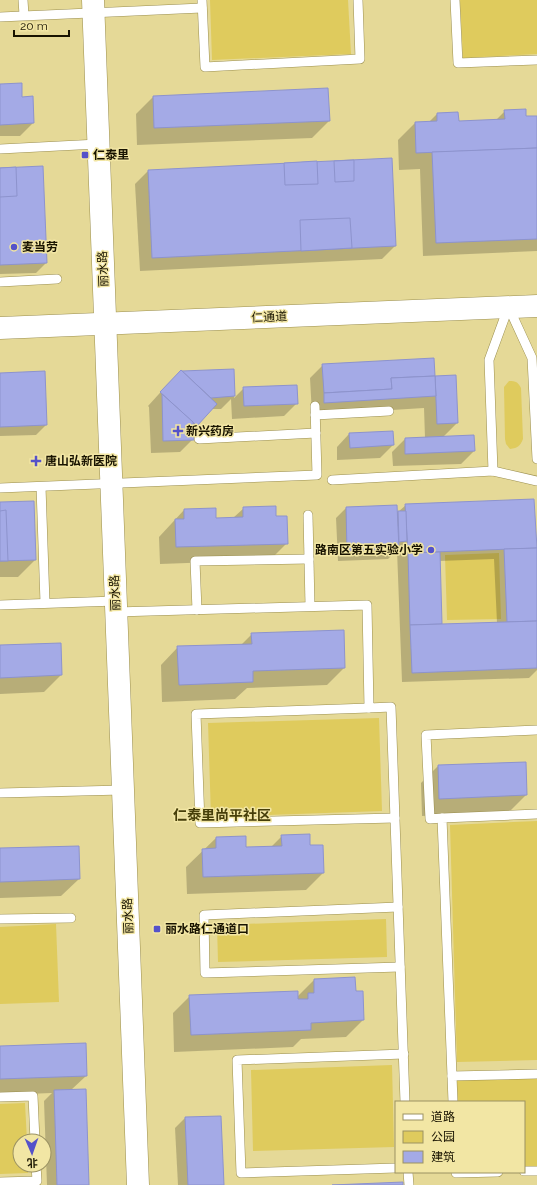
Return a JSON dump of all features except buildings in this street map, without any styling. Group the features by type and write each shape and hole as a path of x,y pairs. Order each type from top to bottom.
{"street":[{"name":"丽水路","path":"93,6 138,1185"},
{"name":"仁通道","path":"0,328 537,306"}],"lane":[{"path":"23,0 24,15"},
{"path":"0,16 24,15 93,6 202,4 205,67 360,59 358,0"},
{"path":"454,0 458,63 537,60"},
{"path":"0,149 98,144"},
{"path":"0,282 57,279"},
{"path":"508,307 532,358 537,459"},
{"path":"493,472 489,360 508,307"},
{"path":"0,488 318,476 315,411 388,411"},
{"path":"199,439 316,433"},
{"path":"332,480 493,472 537,481"},
{"path":"41,487 45,603"},
{"path":"308,515 310,606"},
{"path":"197,610 195,561 309,558"},
{"path":"0,605 45,603 197,610 367,605 369,708"},
{"path":"395,818 200,823 196,714 391,707 404,1054 405,1101"},
{"path":"537,730 426,735 430,819 537,814"},
{"path":"0,793 123,790"},
{"path":"442,818 453,1101"},
{"path":"398,907 204,915 205,973 400,967"},
{"path":"0,919 71,918"},
{"path":"395,1168 241,1173 237,1060 404,1054"},
{"path":"452,1076 537,1074"},
{"path":"0,1097 33,1096 35,1133"},
{"path":"525,1171 537,1171"},
{"path":"0,1182 36,1181 36,1173"},
{"path":"408,1173 409,1185"},
{"path":"456,1173 477,1173"}],"green space":[{"path":"210,0 348,0 351,54 212,60"},
{"path":"460,0 537,0 537,54 463,58"},
{"path":"509,381 516,382 521,388 523,439 518,446 510,449 506,444 505,439 504,387"},
{"path":"499,553 501,619 447,620 445,555"},
{"path":"379,718 382,811 211,817 208,723"},
{"path":"537,821 537,1060 457,1062 450,825"},
{"path":"386,919 387,957 218,962 217,925"},
{"path":"56,924 59,1002 0,1004 0,927"},
{"path":"392,1065 394,1147 253,1151 251,1070"},
{"path":"537,1078 537,1166 525,1166 525,1101 458,1101 457,1080"},
{"path":"25,1103 27,1133 12,1133 12,1173 28,1173 0,1174 0,1104"}],"place":[{"name":"仁泰里","path":"85,155"},
{"name":"麦当劳","path":"14,247"},
{"name":"新兴药房","path":"178,431"},
{"name":"唐山弘新医院","path":"36,461"},
{"name":"路南区第五实验小学","path":"431,550"},
{"name":"丽水路仁通道口","path":"157,929"}],"district":[{"name":"仁泰里尚平社区","path":"222,815"}]}
